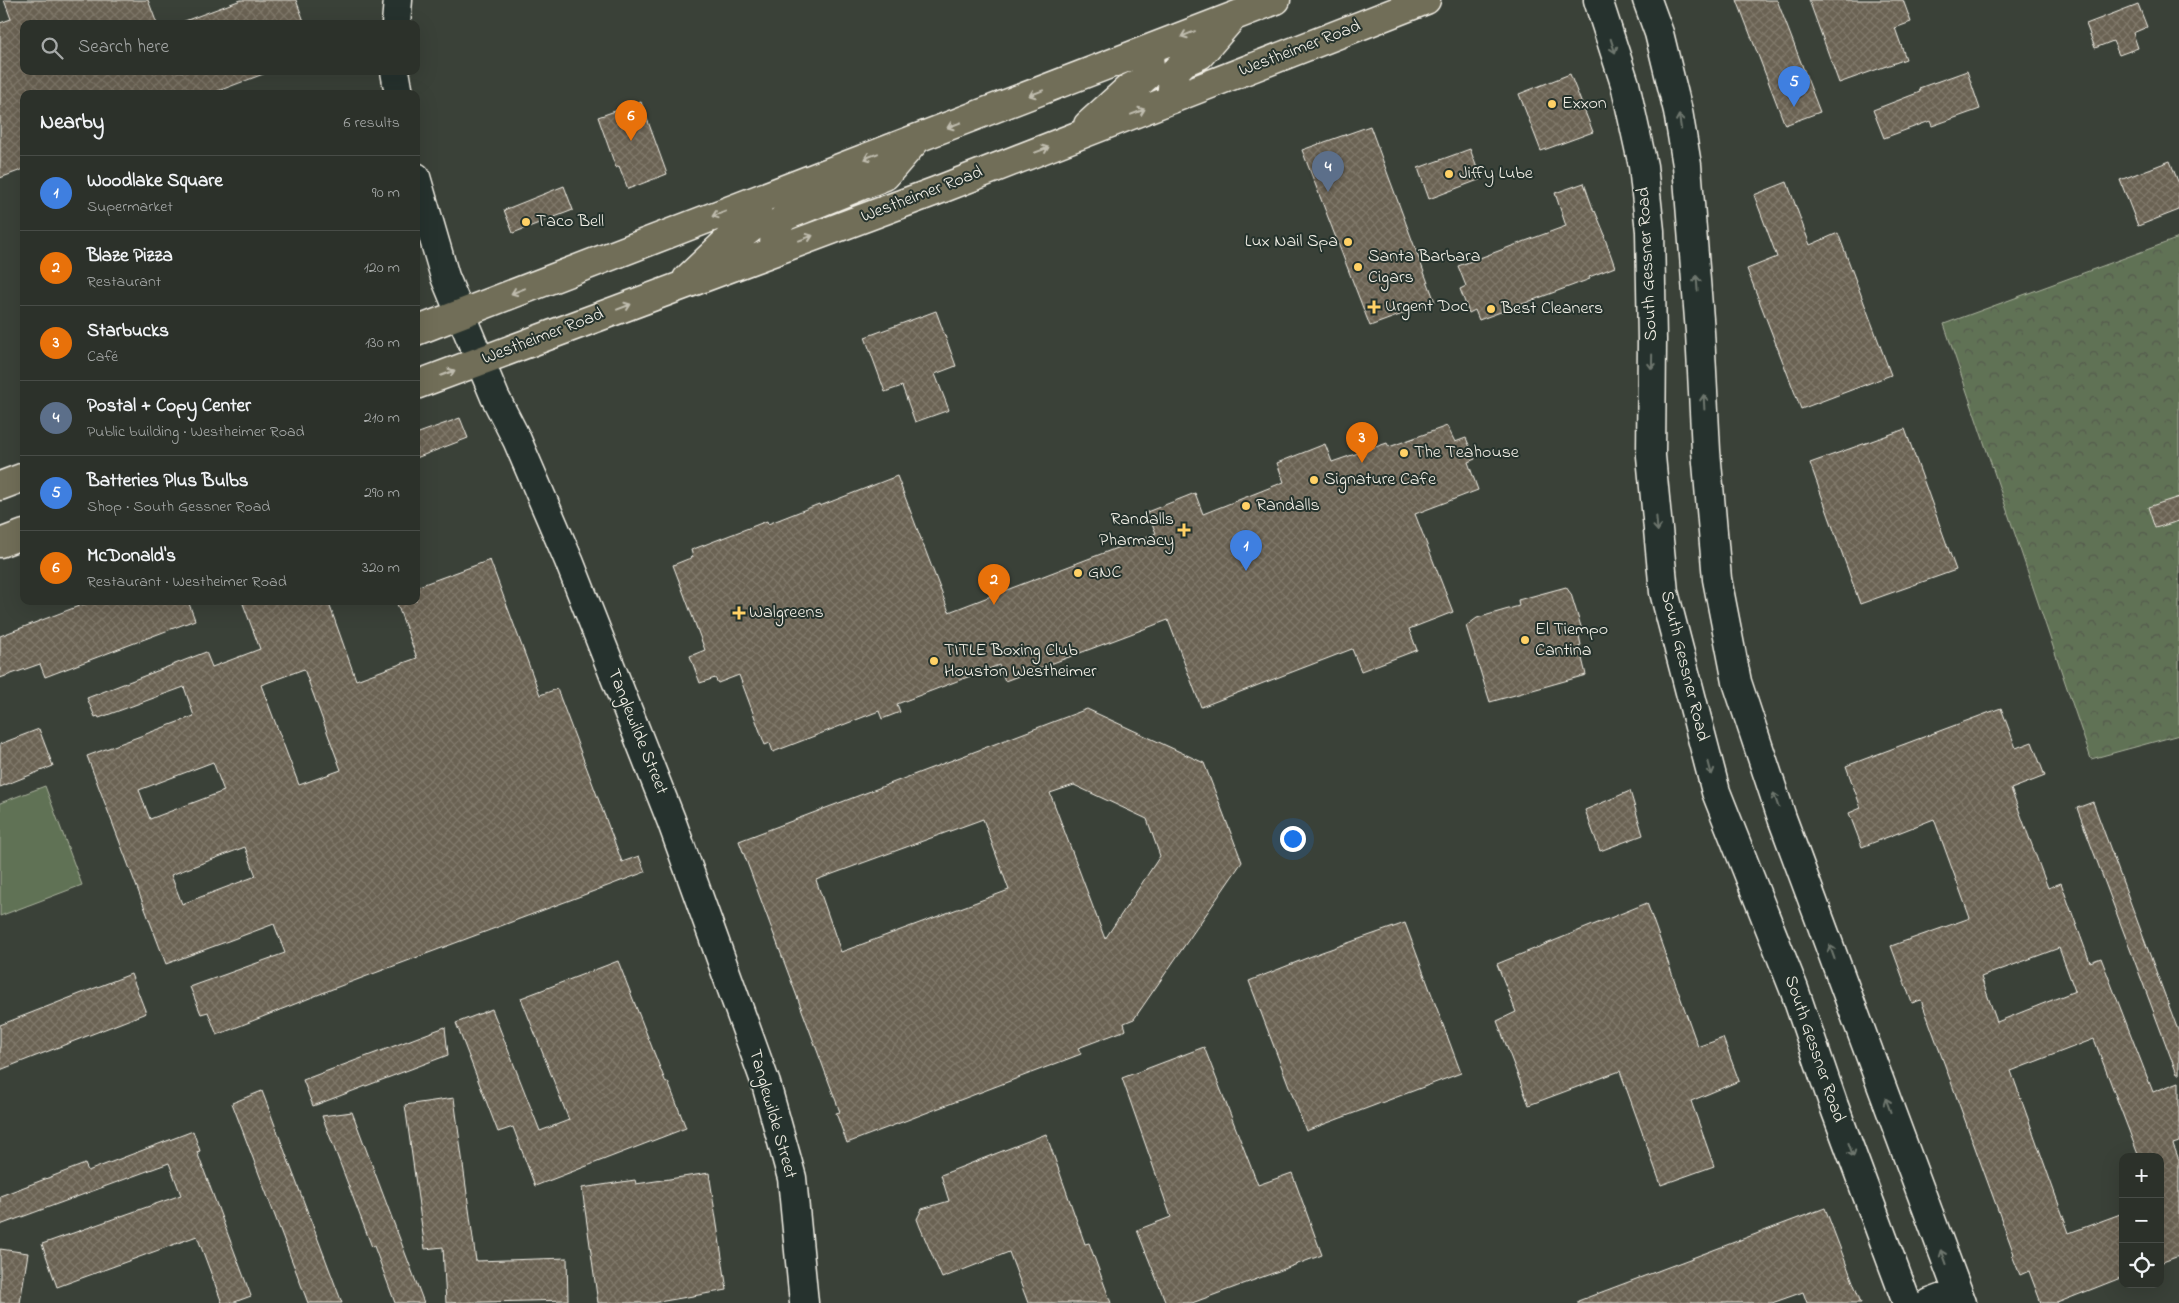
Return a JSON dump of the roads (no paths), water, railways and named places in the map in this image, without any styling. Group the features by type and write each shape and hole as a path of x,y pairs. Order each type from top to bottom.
{"main road":[{"path":"396,20 398,0"},
{"path":"420,329 1276,0"},
{"name":"Westheimer Road","path":"420,384 936,191 1426,0"},
{"name":"South Gessner Road","path":"1598,0 1625,84 1643,166 1650,231 1652,340 1651,456 1664,592 1716,792 1794,989 1834,1106 1907,1303"},
{"path":"1647,0 1658,33 1678,111 1687,165 1698,303 1706,451 1717,579 1737,682 1785,827 1960,1298 1930,1303"},
{"path":"1171,99 1173,78 1177,70 1184,62 1200,55 1233,16"},
{"path":"1076,136 1129,88 1139,84 1147,76 1150,66 1148,50"},
{"path":"396,75 398,90"},
{"path":"774,250 775,230 779,222 786,216 885,176 917,139"},
{"name":"Tanglewilde Street","path":"420,191 445,277 495,397 517,440 569,561 671,820 766,1084 792,1178 804,1303"},
{"path":"679,287 729,239 745,233 754,226 758,217 758,200"},
{"path":"0,486 20,478"},
{"path":"0,543 20,536"}],"place":[{"name":"Exxon","path":"1552,104"},
{"name":"Batteries Plus Bulbs","path":"1794,107"},
{"name":"McDonald's","path":"631,141"},
{"name":"Jiffy Lube","path":"1449,174"},
{"name":"Postal + Copy Center","path":"1328,192"},
{"name":"Taco Bell","path":"526,222"},
{"name":"Lux Nail Spa","path":"1348,242"},
{"name":"Santa Barbara Cigars","path":"1358,267"},
{"name":"Urgent Doc","path":"1374,307"},
{"name":"Best Cleaners","path":"1491,309"},
{"name":"The Teahouse","path":"1404,453"},
{"name":"Starbucks","path":"1362,463"},
{"name":"Signature Cafe","path":"1314,480"},
{"name":"Randalls","path":"1246,506"},
{"name":"Randalls Pharmacy","path":"1184,530"},
{"name":"Woodlake Square","path":"1246,571"},
{"name":"GNC","path":"1078,573"},
{"name":"Blaze Pizza","path":"994,605"},
{"name":"Walgreens","path":"739,613"},
{"name":"El Tiempo Cantina","path":"1525,640"},
{"name":"TITLE Boxing Club Houston Westheimer","path":"934,661"}]}
